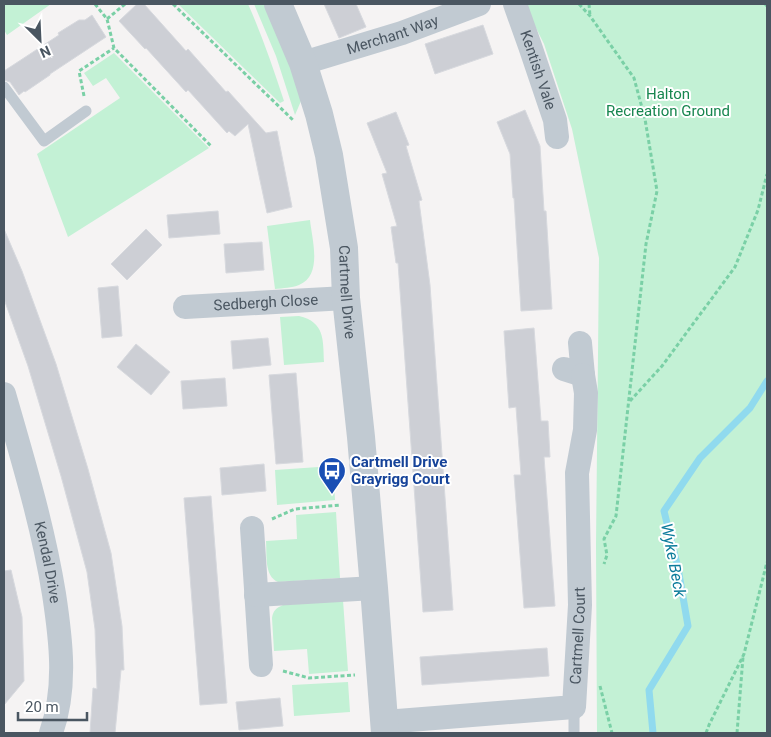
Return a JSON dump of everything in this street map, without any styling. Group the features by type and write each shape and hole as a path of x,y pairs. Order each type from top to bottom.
{"street":[{"name":"Cartmell Drive","path":"278,4 304,63 319,114 329,155 344,248 346,298 367,503 385,728"},
{"name":"Merchant Way","path":"304,63 402,33 479,4"},
{"name":"Kentish Vale","path":"515,4 555,120 557,137"},
{"name":"Sedbergh Close","path":"185,307 346,298"},
{"name":"Cartmell Court","path":"580,343 574,372 586,392 585,430 577,473 580,605 585,707"},
{"name":"Kendal Drive","path":"4,394 48,558 60,629 62,675 55,722 51,733"},
{"path":"252,528 261,665"},
{"path":"256,595 374,588"},
{"path":"385,728 585,707"}],"lane":[{"path":"4,87 44,141 86,111"},
{"path":"574,733 585,707"}],"path":[{"path":"95,4 107,19 114,48 212,147"},
{"path":"107,19 125,4"},
{"path":"173,4 295,121"},
{"path":"579,4 590,16 634,78 646,119 657,191 646,244 616,516 604,539 607,555 601,570"},
{"path":"588,4 590,16"},
{"path":"86,111 79,71 114,48"},
{"path":"628,402 662,366 735,267 758,210 767,174"},
{"path":"252,528 295,509 367,503"},
{"path":"737,733 744,654 767,562"},
{"path":"706,733 744,654"},
{"path":"261,665 309,678 381,674"},
{"path":"599,682 612,733"},
{"path":"585,707 605,706"}],"green space":[{"path":"4,4 51,4 7,35 4,30"},
{"path":"178,4 248,4 263,40 284,101 280,103"},
{"path":"254,4 266,4 287,52 301,101 295,115 276,56"},
{"name":"Halton Recreation Ground","path":"524,4 767,4 767,733 597,733 596,545 599,258 572,129 544,44"},
{"path":"114,53 209,148 68,237 37,154 120,98 106,78 93,86 84,73"},
{"path":"310,220 314,247 314,265 311,273 299,285 275,289 267,226"},
{"path":"299,316 318,327 323,339 324,362 284,365 280,317"},
{"path":"333,466 335,500 277,505 275,470"},
{"path":"336,512 340,578 278,582 274,579 268,570 266,541 297,539 296,515"},
{"path":"343,600 348,671 309,674 307,649 274,651 272,618 273,613 277,609 283,605"},
{"path":"348,682 350,712 294,716 292,685"}],"building":[{"path":"137,4 144,4 186,51 188,49 266,133 277,131 292,207 267,213 248,124 235,136 229,131 227,133 188,90 186,92 119,21"},
{"path":"324,4 356,4 366,27 339,38"},
{"path":"92,15 106,37 19,95 10,82 4,80 4,71 59,35 58,33 79,20 85,20"},
{"path":"483,25 493,54 435,74 425,44"},
{"path":"525,110 540,146 552,309 521,311 510,154 497,122"},
{"path":"396,112 409,145 406,146 422,200 419,201 430,285 453,610 423,612 398,263 396,263 391,227 397,226 382,174 387,173 367,123"},
{"path":"218,211 220,234 169,238 167,215"},
{"path":"4,229 22,271 56,364 111,553 122,626 124,670 121,670 115,733 90,733 93,688 97,689 95,629 87,572 28,366 4,299"},
{"path":"146,229 162,245 127,280 111,264"},
{"path":"262,242 264,270 226,273 224,244"},
{"path":"118,286 122,336 102,338 98,288"},
{"path":"534,328 541,421 548,421 550,457 544,457 555,606 524,608 514,475 521,475 516,407 509,408 504,331"},
{"path":"268,338 271,365 233,369 231,341"},
{"path":"136,344 170,372 151,395 117,367"},
{"path":"296,373 303,462 276,464 269,375"},
{"path":"225,378 227,406 183,409 181,381"},
{"path":"264,464 266,491 222,495 220,468"},
{"path":"211,496 227,703 200,705 184,498"},
{"path":"11,570 22,617 24,681 4,705 4,571"},
{"path":"547,648 549,676 422,685 420,657"},
{"path":"280,698 283,726 239,730 236,702"}],"waterway":[{"name":"Wyke Beck","path":"653,733 649,690 688,626 678,568 664,511 700,458 750,408 767,381"}],"place":[{"name":"Cartmell Drive Grayrigg Court","path":"332,495"}]}
